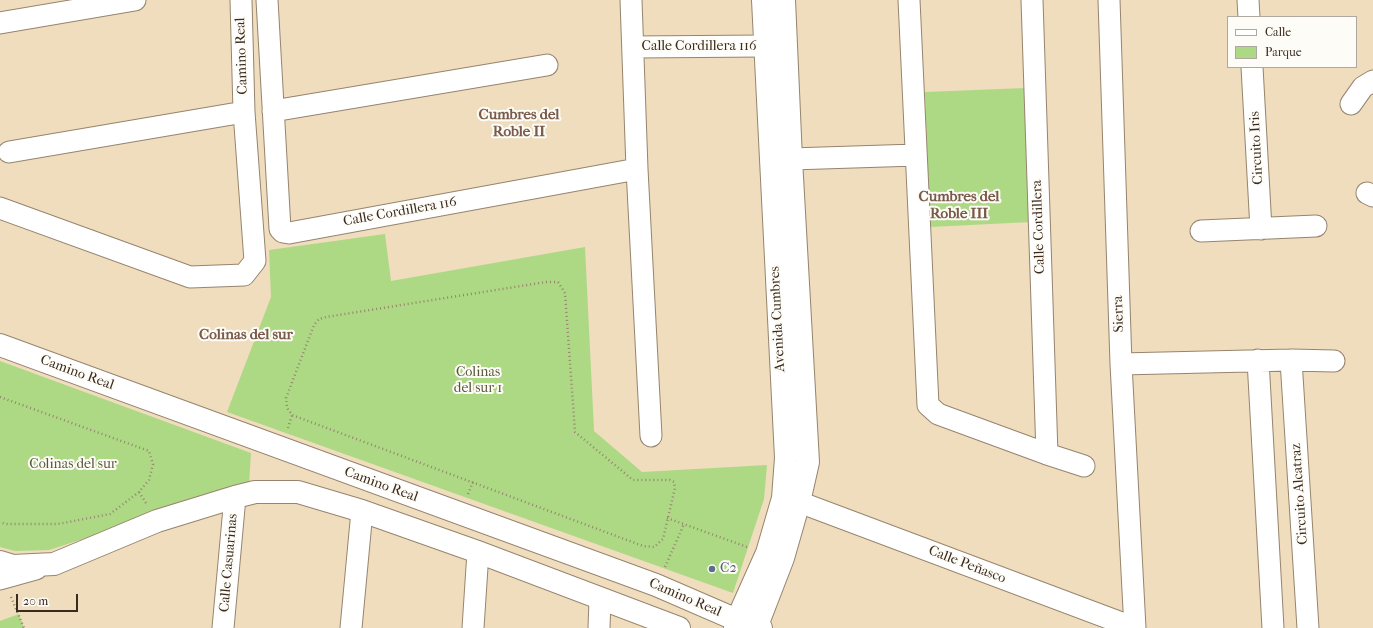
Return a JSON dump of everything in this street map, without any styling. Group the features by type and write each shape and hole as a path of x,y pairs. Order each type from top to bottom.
{"street":[{"path":"0,23 135,0"},
{"name":"Camino Real","path":"0,208 190,277 244,275 255,261 244,112 241,0"},
{"name":"Calle Cordillera 116","path":"267,0 280,229 283,232 289,233 637,169"},
{"name":"Calle Cordillera 116","path":"631,0 637,169 651,436"},
{"name":"Avenida Cumbres","path":"749,626 783,558 799,502 808,462 781,160 765,46 763,0"},
{"name":"Avenida Cumbres","path":"749,626 767,553 783,498 786,458 781,160 784,0"},
{"path":"909,0 928,405 938,414 1084,466"},
{"name":"Calle Cordillera","path":"1032,0 1047,454"},
{"name":"Sierra","path":"1109,0 1121,364 1135,628"},
{"path":"1248,0 1249,16"},
{"name":"Calle Cordillera 116","path":"633,47 765,46"},
{"path":"273,111 547,65"},
{"name":"Circuito Iris","path":"1252,68 1261,229"},
{"path":"1351,104 1363,86 1373,81"},
{"name":"Camino Real","path":"9,152 244,112"},
{"path":"781,160 916,155"},
{"path":"1201,231 1316,226"},
{"name":"Camino Real","path":"0,345 656,585 749,626"},
{"path":"1121,364 1258,360 1334,361"},
{"path":"1258,360 1273,628"},
{"name":"Circuito Alcatraz","path":"1291,360 1308,628"},
{"path":"1,573 13,566 54,564 157,521 255,492 298,492 362,511 478,552 679,628"},
{"name":"Calle Casuarinas","path":"223,628 235,498"},
{"name":"Calle Peñasco","path":"799,502 1135,628"},
{"path":"351,628 362,511"},
{"path":"473,628 478,552"},
{"path":"599,628 600,599"}],"path":[{"path":"546,282 558,282 565,292 575,432 633,480 670,480 674,482 675,488 667,518 663,539 654,547 643,546 292,415 287,408 286,398 314,325 319,319 326,317 546,282"},
{"path":"0,397 149,451 153,464 148,480 139,492 110,514 58,524 5,524 0,522"},
{"path":"667,518 767,553"},
{"path":"656,585 684,524"},
{"path":"1,573 24,628"}],"green space":[{"path":"1025,88 1031,222 930,227 925,92"},
{"name":"Colinas del sur 1","path":"385,234 391,281 585,247 594,431 642,472 767,465 764,499 733,593 227,412 271,297 269,250"},
{"name":"Colinas del sur","path":"0,361 251,453 249,485 49,550 15,551 0,547"},
{"path":"19,614 24,628 0,628 0,621"}],"place":[{"name":"C2","path":"712,569"}],"district":[{"name":"Cumbres del Roble II","path":"519,124"},
{"name":"Cumbres del Roble III","path":"959,206"},
{"name":"Colinas del sur","path":"246,335"}]}
